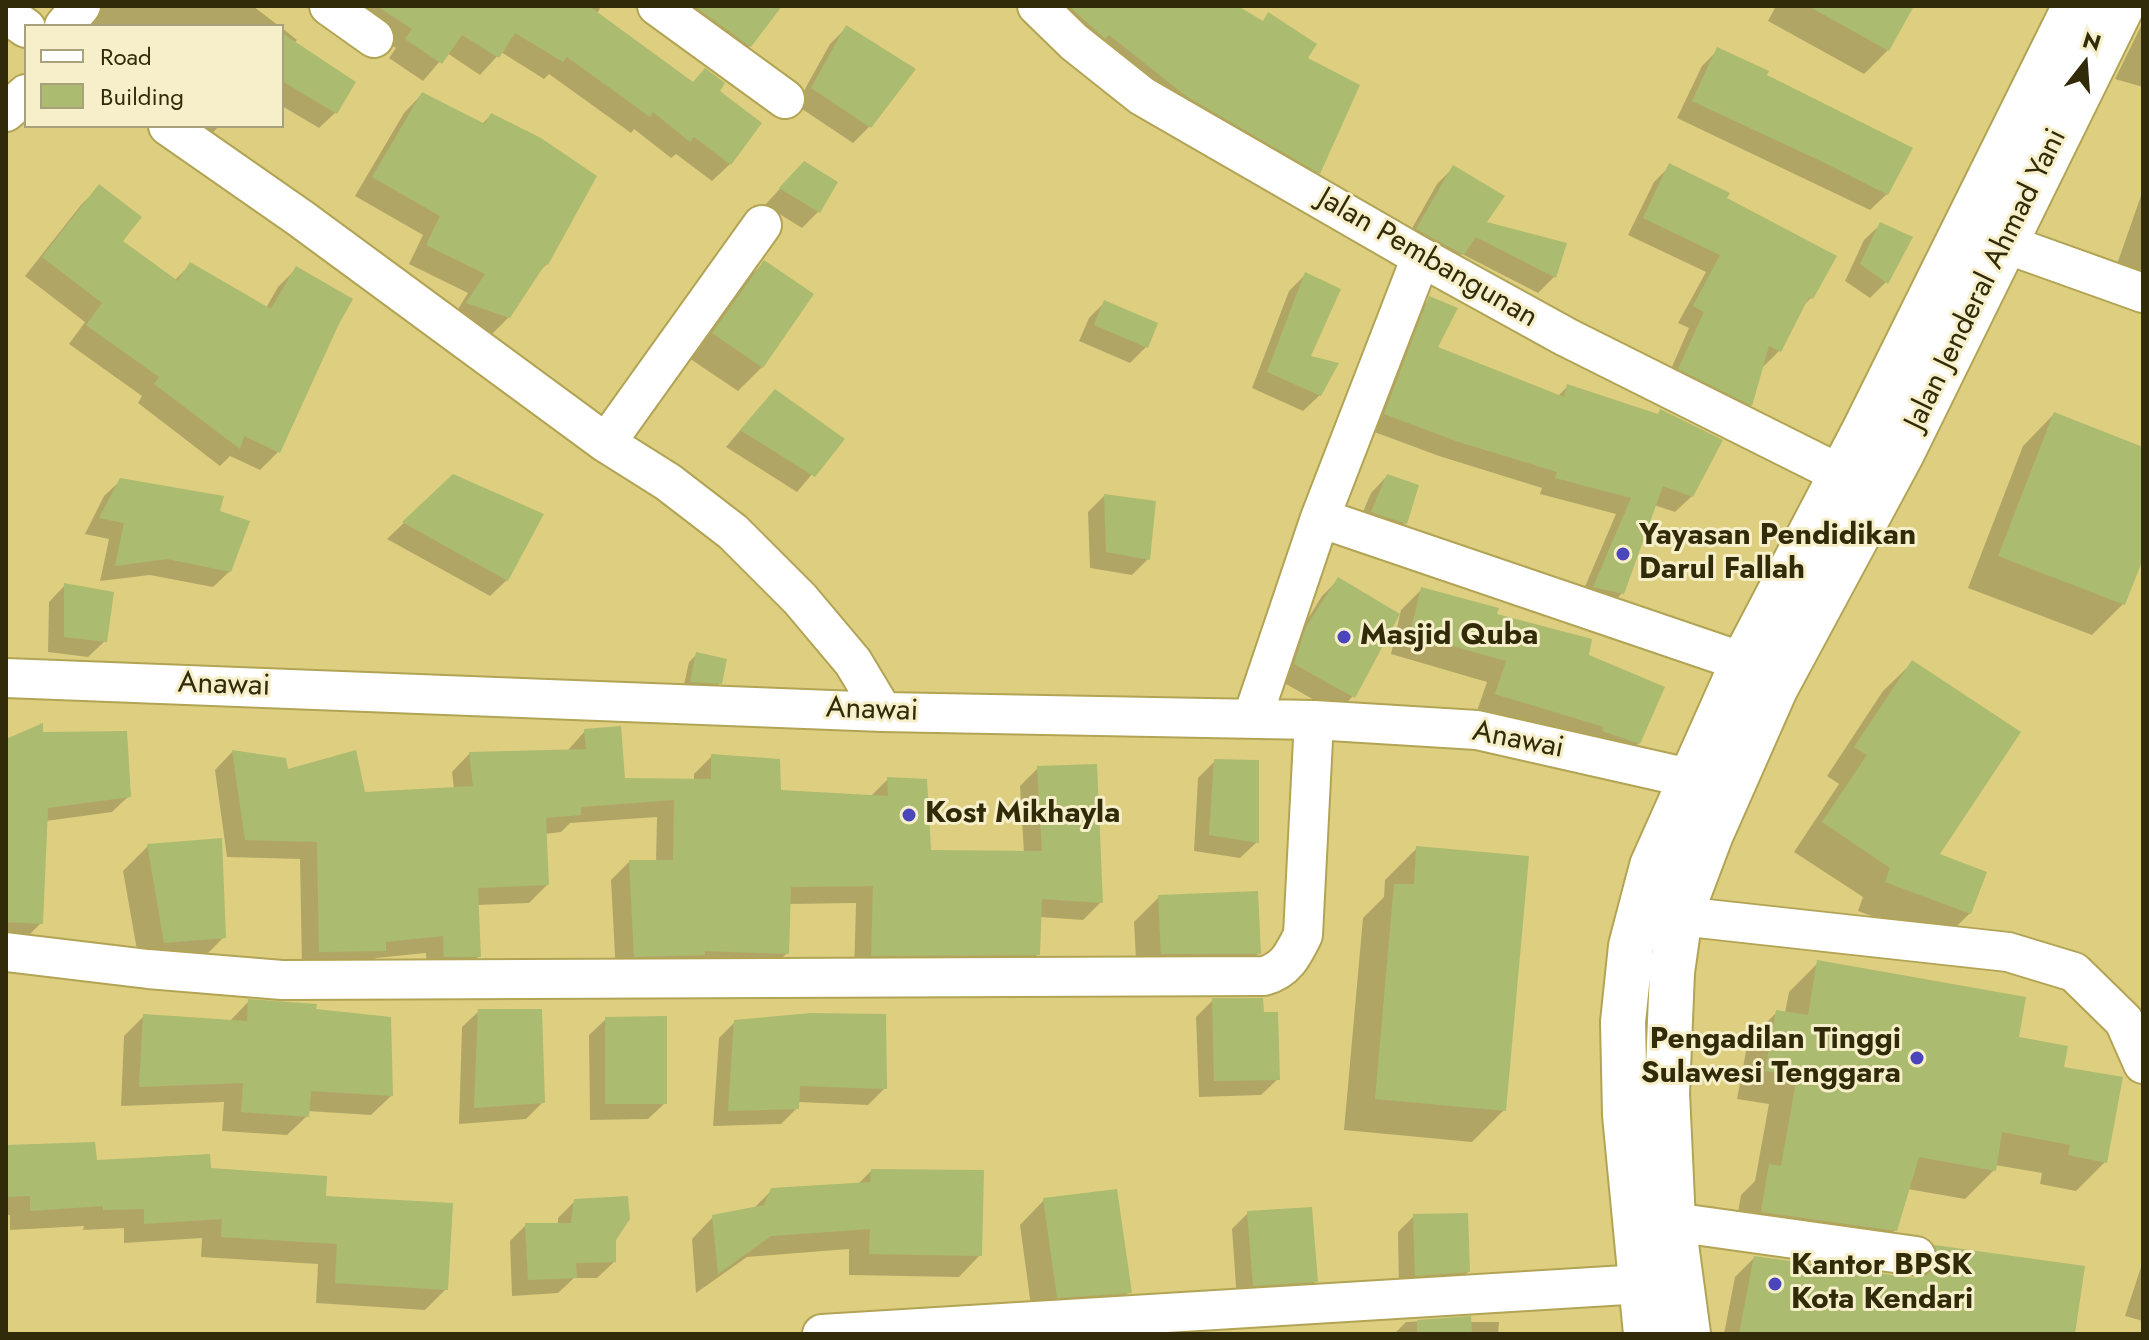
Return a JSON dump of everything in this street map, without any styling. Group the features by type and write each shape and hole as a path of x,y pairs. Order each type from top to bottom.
{"highway":[{"name":"Jalan Jenderal Ahmad Yani","path":"1646,1334 1625,1115 1623,1022 1631,946 1649,879 1689,778 1743,662 2075,6"},
{"name":"Jalan Jenderal Ahmad Yani","path":"1688,1334 1673,1222 1667,1093 1672,972 1680,916 1731,787 1775,689 1902,453 2122,6"}],"street":[{"path":"66,24 81,6"},
{"path":"329,6 374,38"},
{"path":"657,6 785,99"},
{"name":"Jalan Pembangunan","path":"1037,6 1074,42 1142,96 1566,337 1840,474"},
{"path":"6,14 24,27"},
{"path":"6,112 24,96"},
{"path":"171,128 300,218 606,443 668,482 733,532 800,599 853,662 883,712"},
{"path":"606,443 762,225"},
{"path":"2006,244 2143,293"},
{"path":"1252,719 1320,518 1421,257"},
{"path":"1320,518 1743,662"},
{"name":"Anawai","path":"6,678 883,712 1314,720 1477,730 1731,787"},
{"path":"6,952 148,969 282,980 1264,976 1278,972 1292,956 1303,935 1314,720"},
{"path":"1680,916 2008,952 2074,972 2124,1021 2143,1064"},
{"path":"1673,1222 1916,1256"},
{"path":"822,1334 1642,1284"}],"building":[{"path":"377,6 589,6 693,82 705,68 725,83 720,91 762,123 731,165 694,137 690,142 653,112 650,117 567,57 563,62 515,33 499,58 462,35 442,64 405,39 412,29"},
{"path":"694,6 782,6 751,47"},
{"path":"1069,6 1238,6 1263,21 1268,12 1317,44 1308,58 1360,85 1320,174 1186,96 1109,35 1105,39"},
{"path":"1808,6 1914,6 1889,51"},
{"path":"846,25 916,69 871,128 811,88"},
{"path":"284,34 356,82 337,114 284,82"},
{"path":"1717,47 1769,71 1767,75 1913,148 1888,195 1692,101"},
{"path":"422,92 485,124 491,113 541,138 597,176 548,265 546,263 510,318 466,303 485,274 426,245 440,216 372,177"},
{"path":"804,161 838,182 820,213 779,188"},
{"path":"1669,163 1730,193 1727,198 1837,256 1813,299 1809,297 1781,352 1769,346 1752,406 1678,369 1704,312 1693,306 1720,255 1643,218"},
{"path":"1453,165 1505,196 1487,222 1567,243 1556,278 1476,237 1464,255 1416,229"},
{"path":"99,184 142,217 123,241 178,281 190,262 271,309 296,266 353,299 280,453 244,436 240,449 154,384 159,377 86,325 102,303 42,257"},
{"path":"1880,222 1913,237 1888,284 1860,264"},
{"path":"764,260 814,294 763,368 712,333"},
{"path":"1305,272 1341,289 1311,356 1339,363 1321,396 1267,372"},
{"path":"1429,296 1458,308 1438,347 1564,397 1567,384 1658,414 1660,409 1723,440 1693,497 1663,486 1624,594 1593,587 1631,498 1555,478 1557,472 1456,441 1384,414"},
{"path":"1104,300 1158,323 1148,348 1094,325"},
{"path":"775,389 845,439 815,477 740,430"},
{"path":"2054,412 2143,447 2143,559 2125,605 1998,556"},
{"path":"453,474 544,514 508,581 402,522"},
{"path":"1387,474 1419,485 1407,524 1371,512"},
{"path":"120,478 224,496 220,511 250,521 231,572 167,559 115,566 124,523 99,518"},
{"path":"1104,494 1156,501 1150,560 1106,552"},
{"name":"Masjid Quba","path":"1338,577 1400,614 1355,698 1294,664 1306,627"},
{"path":"64,583 114,592 107,642 64,637"},
{"path":"1421,587 1499,608 1497,614 1592,639 1589,655 1665,687 1640,744 1602,731 1604,727 1495,694 1506,661 1410,634"},
{"path":"696,652 727,659 722,684 690,682"},
{"path":"1912,660 2021,732 1940,854 1987,872 1971,914 1885,882 1890,868 1822,822 1867,755 1854,747"},
{"path":"43,723 43,732 127,731 131,797 48,808 43,924 6,922 6,739"},
{"path":"621,726 625,778 711,779 711,754 780,759 781,790 888,796 887,777 927,779 931,850 1042,851 1037,766 1097,764 1103,903 1042,899 1040,955 871,956 873,886 791,887 789,954 705,951 705,955 634,957 629,860 673,860 674,800 581,807 581,815 546,818 549,885 478,888 481,957 444,957 443,936 386,942 386,951 319,952 317,842 245,840 232,750 286,758 288,769 356,750 365,792 473,786 469,752 586,749 584,729"},
{"path":"1214,759 1259,760 1259,843 1209,835"},
{"path":"222,838 226,938 164,943 147,844"},
{"path":"1416,846 1529,856 1506,1111 1375,1099 1394,884 1414,884"},
{"path":"1258,891 1261,954 1161,954 1158,895"},
{"name":"Pengadilan Tinggi Sulawesi Tenggara","path":"1817,960 2026,997 2019,1037 2068,1046 2064,1067 2123,1077 2107,1163 2068,1155 2070,1145 2002,1132 1996,1171 1919,1157 1897,1231 1761,1212 1769,1164 1781,1166 1797,1076 1765,1071 1776,1010 1808,1015"},
{"path":"1212,998 1263,998 1264,1012 1278,1012 1280,1080 1214,1081"},
{"path":"248,999 317,1004 316,1009 391,1017 393,1096 311,1091 309,1117 241,1112 243,1083 139,1087 143,1014 247,1021"},
{"path":"478,1009 542,1009 545,1103 474,1108"},
{"path":"811,1013 886,1014 887,1089 800,1086 799,1109 728,1111 734,1020"},
{"path":"667,1016 667,1104 605,1104 605,1017"},
{"path":"95,1142 97,1160 210,1154 211,1168 327,1176 326,1196 453,1203 448,1290 335,1283 337,1244 221,1237 222,1219 144,1224 144,1209 103,1210 103,1206 30,1211 30,1196 6,1197 6,1145"},
{"path":"871,1169 984,1170 982,1256 869,1254 870,1229 771,1236 718,1274 712,1215 764,1205 771,1188 870,1182"},
{"path":"1117,1189 1132,1293 1057,1298 1043,1198"},
{"path":"628,1196 630,1219 616,1240 616,1262 576,1263 577,1278 528,1280 525,1223 571,1223 574,1199"},
{"path":"1312,1207 1318,1282 1253,1286 1247,1211"},
{"path":"1468,1213 1470,1272 1415,1276 1413,1214"},
{"path":"1934,1245 2085,1266 2075,1334 1739,1334 1754,1256 1914,1278 1925,1276 1934,1269 1938,1258"},
{"path":"1471,1316 1472,1334 1417,1334 1417,1320"}],"place":[{"name":"Yayasan Pendidikan Darul Fallah","path":"1623,554"},
{"name":"Masjid Quba","path":"1344,637"},
{"name":"Kost Mikhayla","path":"909,815"},
{"name":"Pengadilan Tinggi Sulawesi Tenggara","path":"1917,1058"},
{"name":"Kantor BPSK Kota Kendari","path":"1775,1284"}]}
